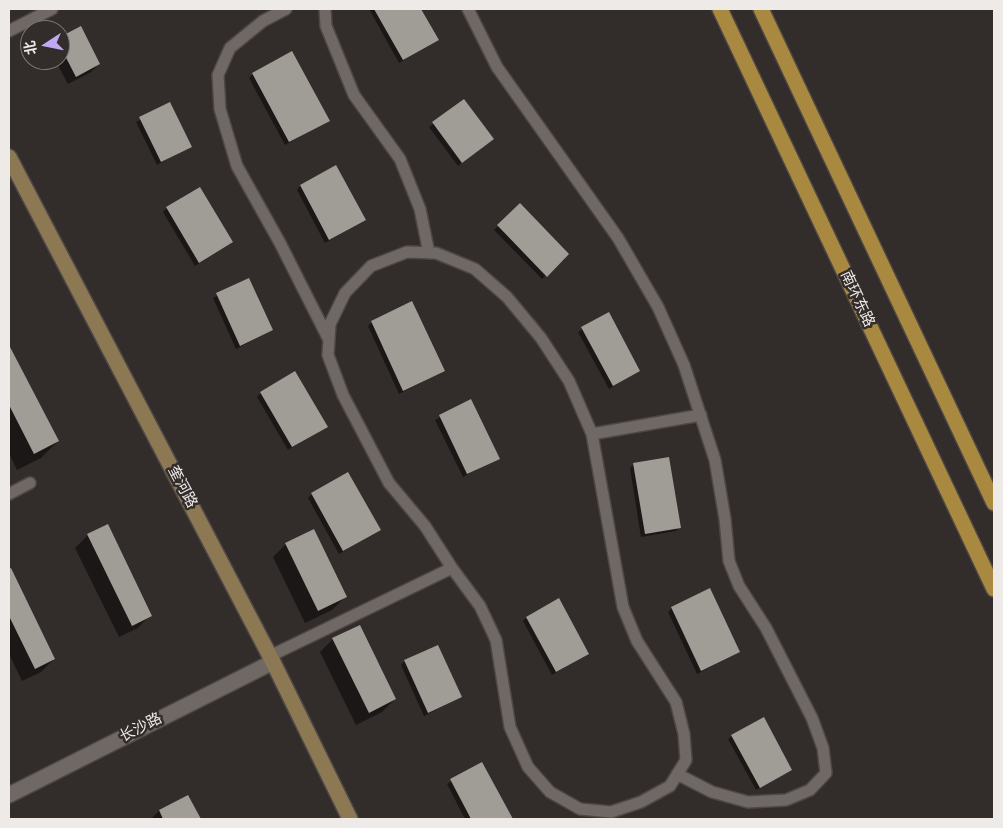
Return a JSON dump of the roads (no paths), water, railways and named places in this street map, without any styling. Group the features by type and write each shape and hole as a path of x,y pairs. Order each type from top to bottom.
{"main road":[{"name":"南环东路","path":"720,9 994,589"},
{"path":"760,9 994,503"}],"street":[{"name":"奎河路","path":"9,157 272,659 350,819"},
{"name":"长沙路","path":"9,795 272,659"}],"lane":[{"path":"9,31 52,9"},
{"path":"286,9 263,21 230,48 218,75 220,110 237,166 280,243 329,339"},
{"path":"325,9 326,26 354,94 400,159 420,209 429,253"},
{"path":"468,9 497,67 618,238 658,307 684,365 714,460 725,519 729,561 738,586 766,628 796,683 823,748 826,773 810,790 786,800 748,802 712,792 677,774"},
{"path":"407,252 429,253 436,253 475,269 507,297 541,338 569,381 592,434 623,607 637,641 676,702 684,734 686,760 670,786 641,802 611,812 580,809 550,792 528,767 510,727 496,640 480,606 452,568 425,526 389,483 363,438 343,396 328,355 330,324 345,293 371,266 407,252"},
{"path":"592,434 701,415"},
{"path":"9,494 30,482"},
{"path":"272,659 452,568"}]}
